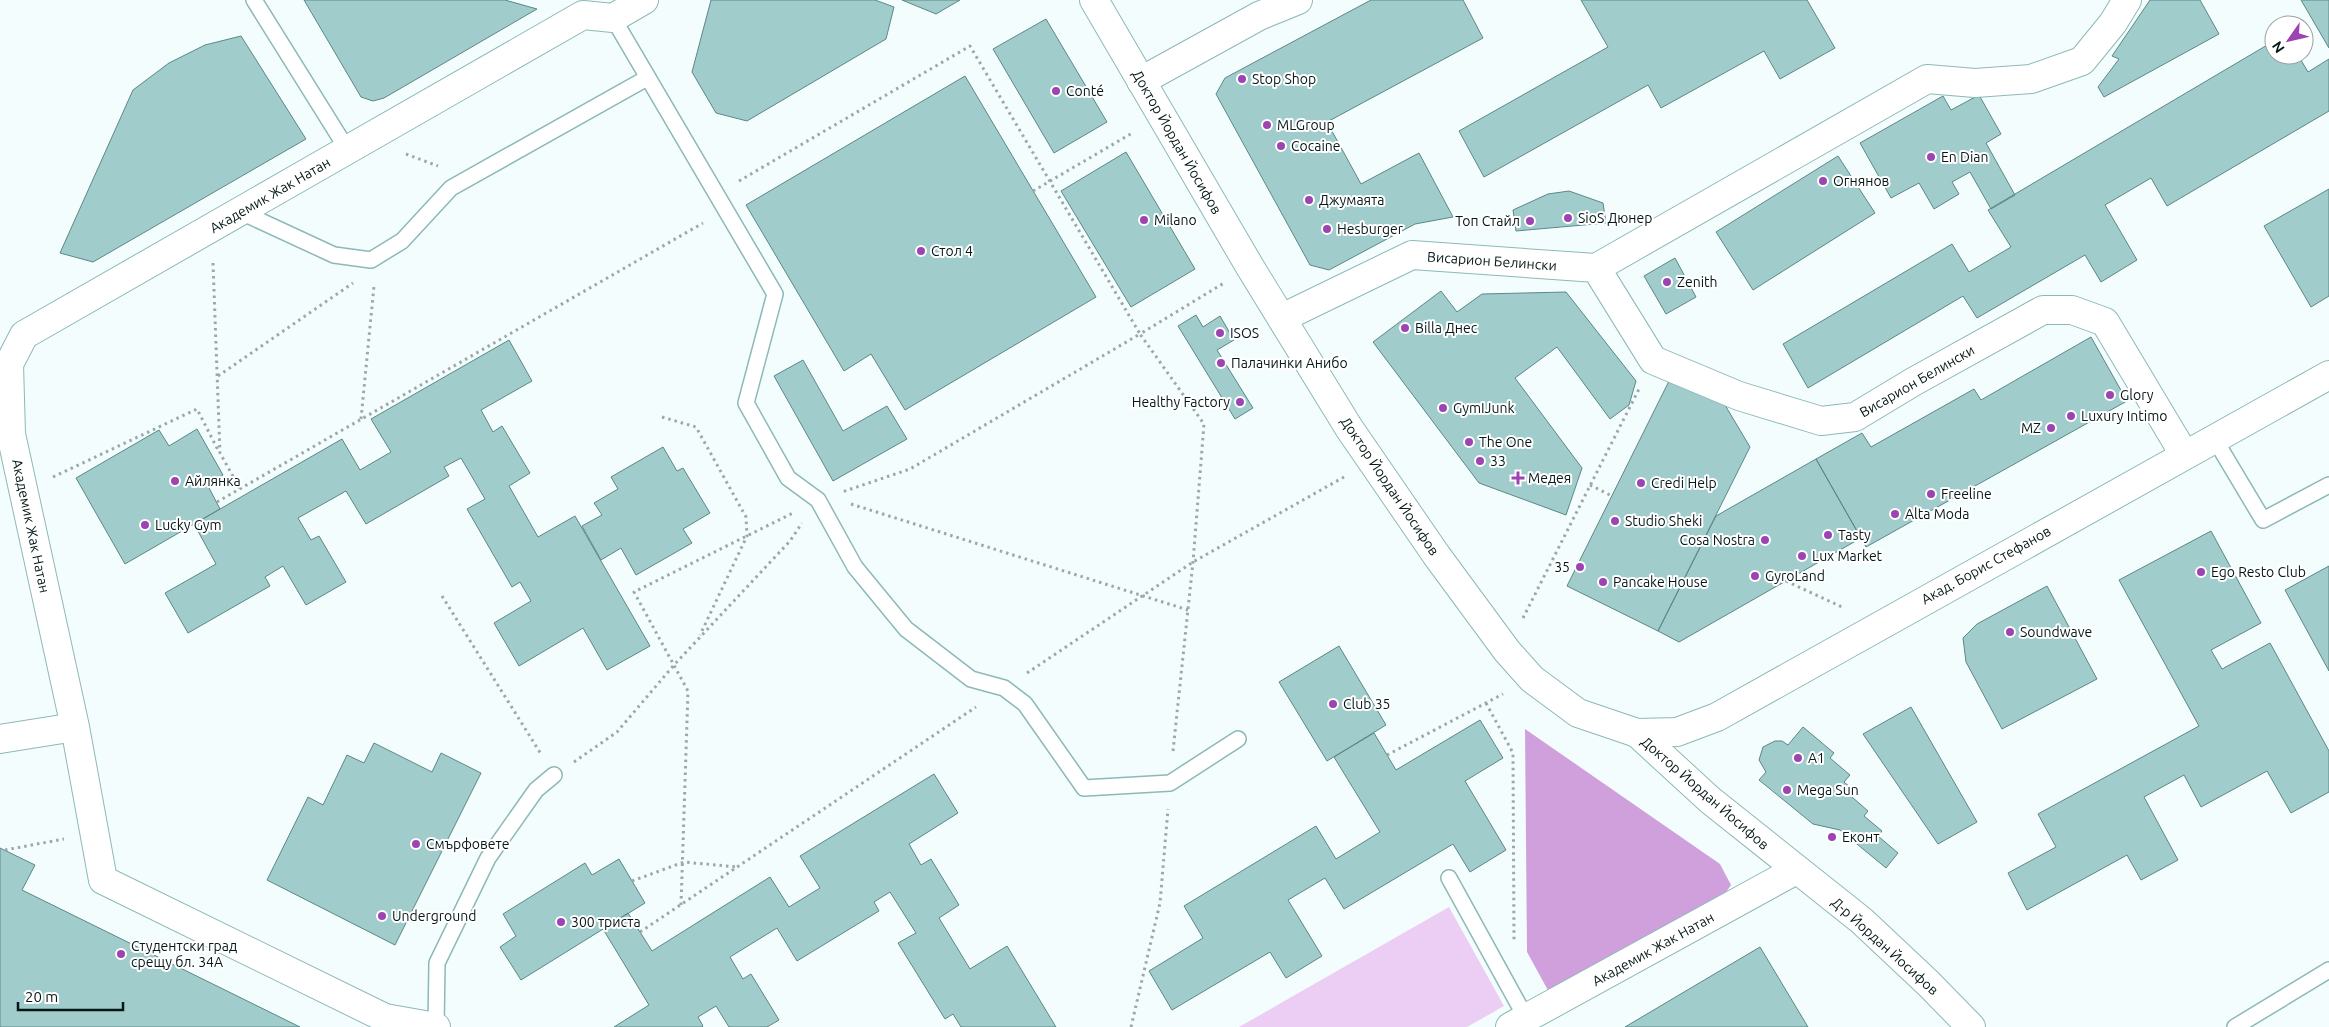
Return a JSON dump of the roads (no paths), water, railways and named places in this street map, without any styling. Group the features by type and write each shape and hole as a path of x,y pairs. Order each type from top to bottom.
{"street":[{"path":"613,18 644,0"},
{"name":"Доктор Йордан Йосифов","path":"1094,0 1250,267 1349,428 1437,556 1506,651 1532,679 1578,713 1637,733 1710,800 1796,870"},
{"path":"1141,81 1259,16 1298,0"},
{"path":"1596,268 1927,79 1975,83 2031,79 2082,61 2113,23 2127,0"},
{"name":"Академик Жак Натан","path":"436,1027 385,1018 102,880 75,727 11,434 9,364 24,335 583,15 613,18"},
{"name":"Висарион Белински","path":"1282,318 1412,255 1596,268 1654,360 1739,396 1821,421 1855,418 1912,382 2042,310 2072,310 2105,322 2184,454"},
{"name":"Акад. Борис Стефанов","path":"1637,733 1677,732 1717,717 2184,454 2329,375"},
{"path":"0,739 75,727"},
{"name":"Академик Жак Натан","path":"1518,1023 1796,870"},
{"name":"Д-р Йордан Йосифов","path":"1796,870 1862,921 1929,984 1971,1027"}],"lane":[{"path":"254,0 347,150"},
{"path":"613,18 774,294 746,403 788,478 818,500 856,567 906,629 971,679 1004,688 1024,704 1084,788 1170,783 1238,739"},
{"path":"241,212 334,255 371,260 402,241 451,188 647,78"},
{"path":"2214,438 2263,520 2329,485"},
{"path":"436,1027 437,963 488,858 536,790 554,775"},
{"path":"1448,878 1518,1023"},
{"path":"2235,1027 2329,970"}],"place":[{"name":"Stop Shop","path":"1242,79"},
{"name":"Conté","path":"1056,91"},
{"name":"MLGroup","path":"1267,125"},
{"name":"Cocaine","path":"1281,146"},
{"name":"En Dian","path":"1931,157"},
{"name":"Огнянов","path":"1823,181"},
{"name":"Джумаята","path":"1309,200"},
{"name":"SioS Дюнер","path":"1568,218"},
{"name":"Milano","path":"1144,220"},
{"name":"Топ Стайл","path":"1530,221"},
{"name":"Hesburger","path":"1327,229"},
{"name":"Стол 4","path":"921,251"},
{"name":"Zenith","path":"1667,282"},
{"name":"Billa Днес","path":"1405,328"},
{"name":"ISOS","path":"1220,333"},
{"name":"Палачинки Анибо","path":"1221,363"},
{"name":"Glory","path":"2110,395"},
{"name":"Healthy Factory","path":"1240,402"},
{"name":"GymIJunk","path":"1443,408"},
{"name":"Luxury Intimo","path":"2071,416"},
{"name":"MZ","path":"2051,428"},
{"name":"The One","path":"1469,442"},
{"name":"33","path":"1480,461"},
{"name":"Медея","path":"1518,478"},
{"name":"Айлянка","path":"175,481"},
{"name":"Credi Help","path":"1641,483"},
{"name":"Freeline","path":"1931,494"},
{"name":"Alta Moda","path":"1895,514"},
{"name":"Studio Sheki","path":"1615,521"},
{"name":"Lucky Gym","path":"145,525"},
{"name":"Tasty","path":"1828,535"},
{"name":"Cosa Nostra","path":"1765,540"},
{"name":"Lux Market","path":"1802,556"},
{"name":"35","path":"1580,567"},
{"name":"Ego Resto Club","path":"2201,572"},
{"name":"GyroLand","path":"1755,576"},
{"name":"Pancake House","path":"1603,582"},
{"name":"Soundwave","path":"2010,632"},
{"name":"Club 35","path":"1333,704"},
{"name":"A1","path":"1798,758"},
{"name":"Mega Sun","path":"1787,790"},
{"name":"Еконт","path":"1832,837"},
{"name":"Смърфовете","path":"416,844"},
{"name":"Underground","path":"382,916"},
{"name":"300 триста","path":"561,922"},
{"name":"Студентски град срещу бл. 34А","path":"121,954"}]}
